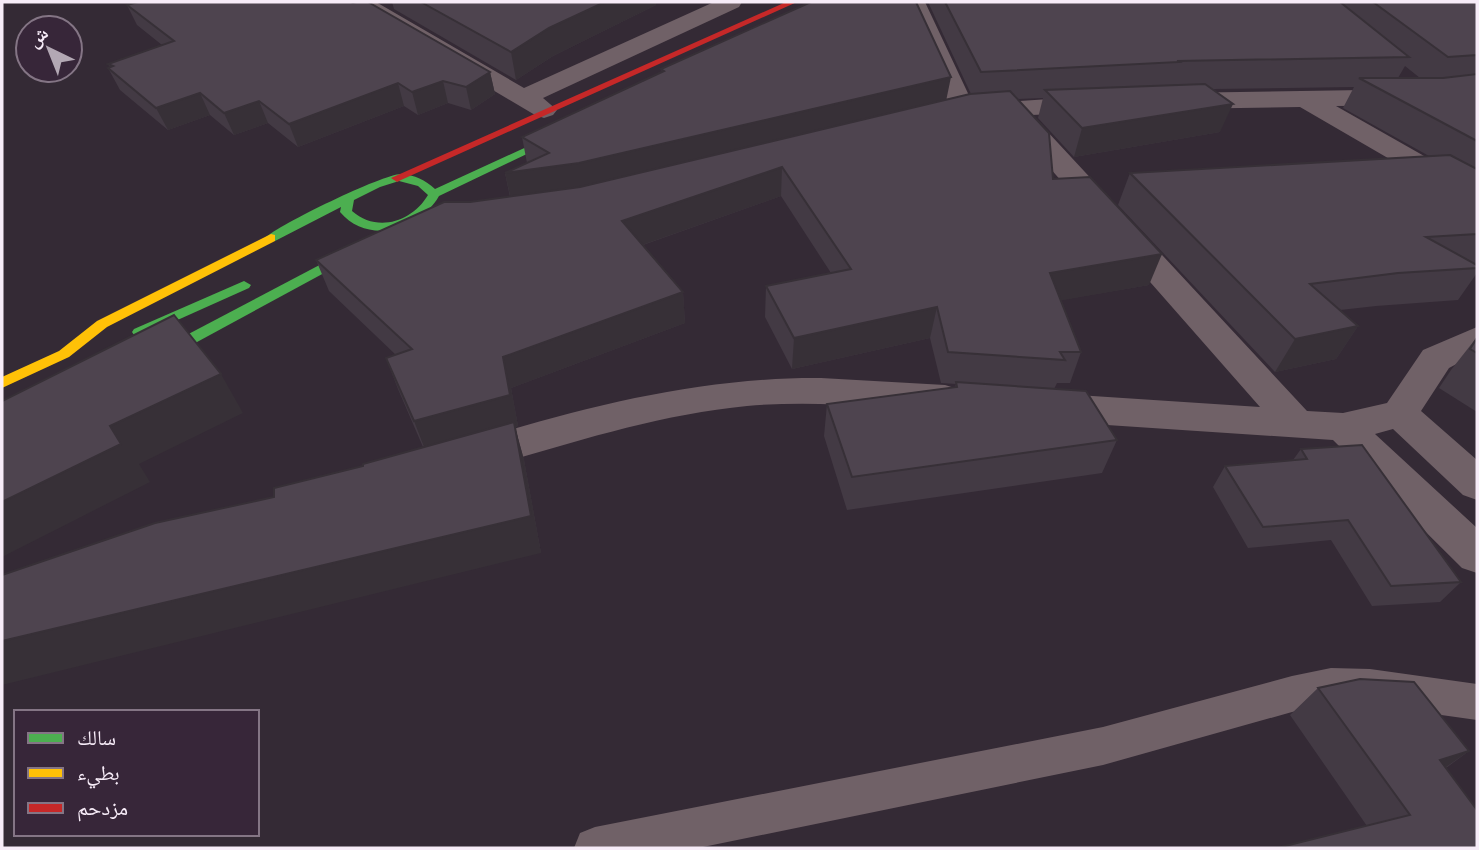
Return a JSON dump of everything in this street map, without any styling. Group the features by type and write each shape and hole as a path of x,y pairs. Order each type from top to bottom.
{"main road":[{"path":"2,383 64,354 102,324 348,199 369,185 397,178 549,113 793,2"},
{"path":"397,178 422,182 439,205 582,126"},
{"path":"348,199 346,214 352,221 375,227"},
{"path":"315,253 375,227 406,222"},
{"path":"134,369 406,222"},
{"path":"126,338 254,280"},
{"path":"64,354 87,354 100,348"}],"street":[{"path":"361,2 549,113"},
{"path":"523,98 731,2"},
{"path":"914,2 964,112"},
{"path":"1393,71 1424,97"},
{"path":"1155,102 1301,97 1424,97 1477,90"},
{"path":"1301,97 1477,198"},
{"path":"937,118 964,112 1115,103"},
{"path":"1012,109 1297,424"},
{"path":"406,222 439,205 479,205"},
{"path":"441,466 613,417 725,396 826,391 1343,427 1400,414 1436,359 1477,339"},
{"path":"1400,414 1477,484"},
{"path":"1343,427 1477,555"}],"lane":[{"path":"594,848 1103,746 1292,694 1331,686 1370,687 1477,702"}],"building":[{"path":"138,2 368,2 490,72 466,87 443,81 412,92 398,83 289,124 259,101 224,113 200,93 156,108 108,68 113,66 108,64 174,41 127,5"},
{"path":"421,2 605,2 549,28 511,52"},
{"path":"811,2 916,2 951,77 579,163 505,173 549,153 522,137 664,71 661,69"},
{"path":"945,2 1340,2 1409,57 1177,61 1179,62 981,72"},
{"path":"1373,2 1477,2 1477,55 1448,57"},
{"path":"1477,74 1477,141 1359,78 1443,78"},
{"path":"1205,84 1233,104 1082,128 1045,90"},
{"path":"1010,91 1049,133 1053,179 1090,177 1162,254 1050,273 1081,352 1060,352 1065,360 948,352 937,307 794,338 766,286 851,269 782,167 622,221 683,292 503,357 510,395 414,421 386,358 412,349 316,260 444,202 470,202 580,187 970,94"},
{"path":"1450,155 1477,169 1477,234 1426,237 1477,265 1477,268 1398,273 1310,284 1358,326 1295,339 1130,173"},
{"path":"174,315 221,374 110,426 121,444 2,502 2,401"},
{"path":"1477,338 1477,353 1470,349"},
{"path":"956,382 1086,391 1117,440 852,477 827,404 957,387"},
{"path":"514,422 531,516 2,641 2,575 155,523 274,497 274,488 363,466"},
{"path":"1362,445 1461,582 1391,586 1348,520 1263,527 1225,466 1307,459 1301,449"},
{"path":"1360,679 1414,682 1469,751 1440,760 1477,810 1477,848 1277,848 1410,815 1318,688"}],"traffic: fast":[{"path":"434,194 572,130"},
{"path":"271,238 375,184 387,180 411,179 423,184 434,194 428,205 407,221 381,227 356,221 346,212 348,199"},
{"path":"146,363 367,244"},
{"path":"139,332 244,285"}],"traffic: slow":[{"path":"2,383 64,354 102,324 271,238"}],"traffic: jam":[{"path":"397,178 793,2"}]}
